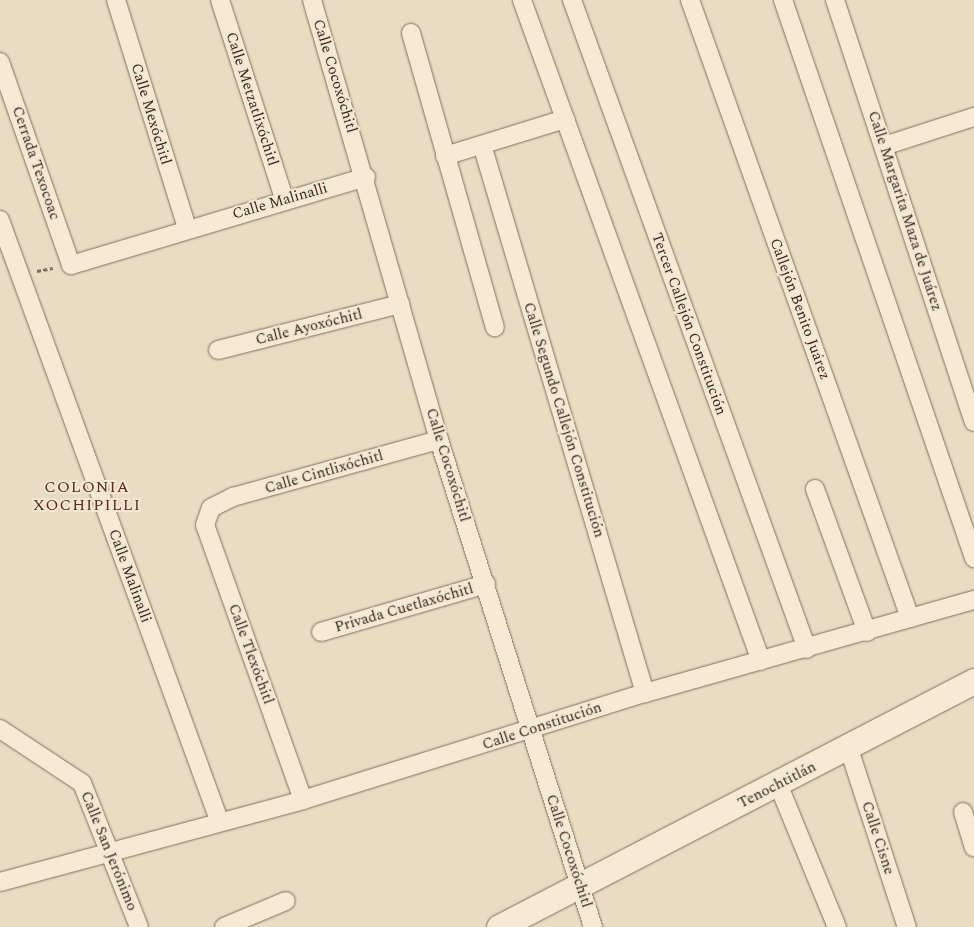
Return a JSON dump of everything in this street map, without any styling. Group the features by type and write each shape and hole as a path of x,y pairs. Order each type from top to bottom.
{"main road":[{"name":"Tenochtitlán","path":"499,927 849,749 974,681"}],"street":[{"name":"Calle Mexóchitl","path":"116,0 187,228"},
{"name":"Calle Metzatlixóchitl","path":"220,0 284,198"},
{"name":"Calle Cocoxóchitl","path":"312,0 366,177 439,440 593,927"},
{"path":"522,0 761,661"},
{"name":"Tercer Callejón Constitución","path":"572,0 807,649"},
{"name":"Callejón Benito Juárez","path":"690,0 910,618"},
{"path":"783,0 974,558"},
{"name":"Calle Margarita Maza de Juárez","path":"835,0 974,422"},
{"path":"411,33 495,327"},
{"name":"Cerrada Texocoac","path":"0,62 71,265"},
{"path":"884,146 974,117"},
{"path":"445,156 483,148 565,118"},
{"name":"Calle Segundo Callejón Constitución","path":"483,148 645,693"},
{"name":"Calle Malinalli","path":"71,265 284,198 366,177"},
{"name":"Calle Malinalli","path":"0,220 218,820"},
{"name":"Calle Ayoxóchitl","path":"218,350 400,304"},
{"name":"Calle Cintlixóchitl","path":"211,508 233,497 439,440"},
{"path":"815,489 867,632"},
{"name":"Calle Tlexóchitl","path":"211,508 206,525 303,800"},
{"name":"Privada Cuetlaxóchitl","path":"321,632 486,584"},
{"name":"Calle Constitución","path":"0,882 218,820 303,800 645,693 807,649 974,600"},
{"name":"Calle San Jerónimo","path":"0,730 82,783 139,927"},
{"name":"Calle Cisne","path":"849,749 907,927"},
{"path":"778,784 837,927"},
{"path":"963,812 974,847"},
{"path":"224,927 286,901"}],"path":[{"path":"21,274 71,265"}],"district":[{"name":"COLONIA XOCHIPILLI","path":"87,496"}]}
